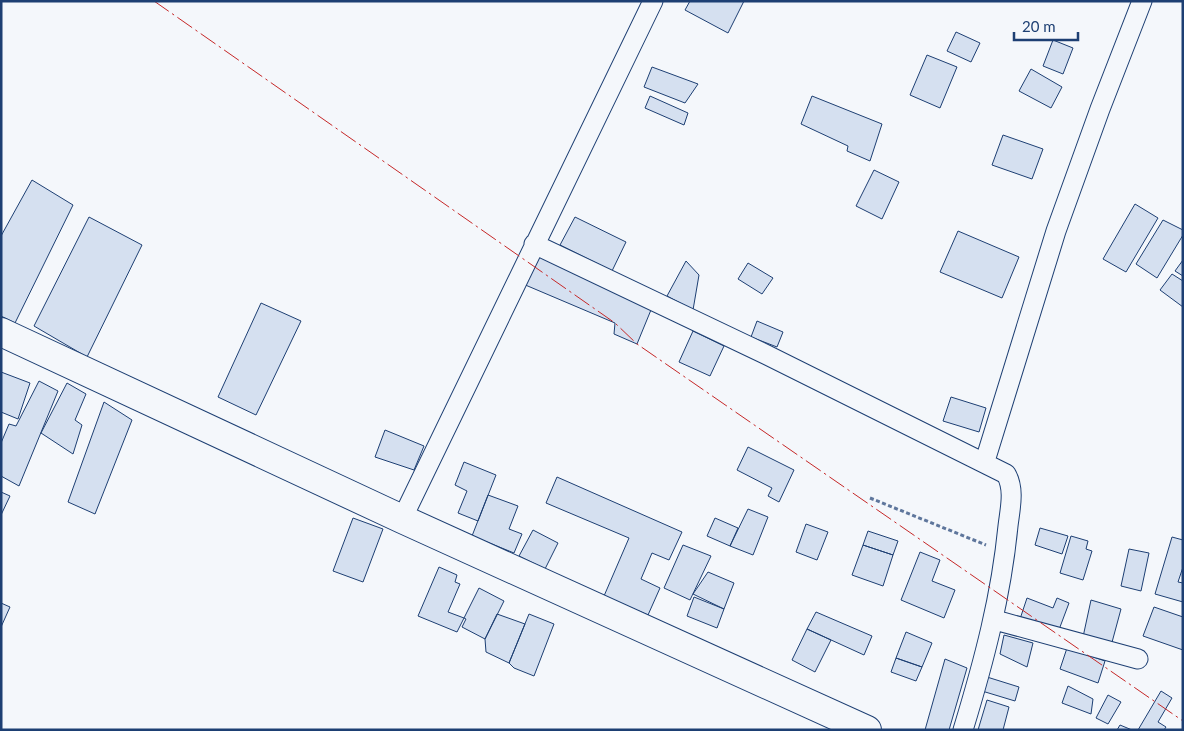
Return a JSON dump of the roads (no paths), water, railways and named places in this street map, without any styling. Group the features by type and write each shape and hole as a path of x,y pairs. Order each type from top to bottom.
{"street":[{"path":"402,519 653,1"},
{"path":"985,461 1056,231 1100,109 1142,1"},
{"path":"534,244 985,461 1006,474 1010,481 1011,493 1005,553 995,620 963,730"},
{"path":"1,332 402,519 867,730"},
{"path":"995,620 1138,659"}]}
